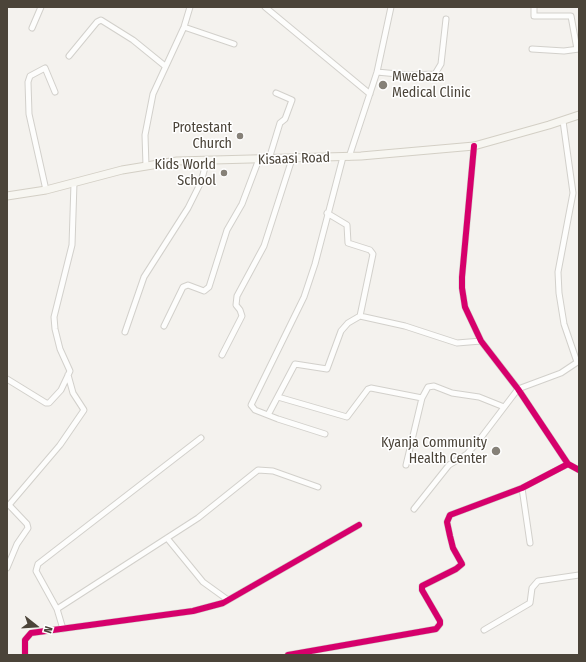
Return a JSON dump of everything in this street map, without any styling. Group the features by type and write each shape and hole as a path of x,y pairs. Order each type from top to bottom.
{"main road":[{"name":"Kisaasi Road","path":"7,196 46,190 146,166 177,161 346,157 474,146 563,121 579,115"}],"street":[{"path":"32,28 41,7"},
{"path":"146,166 145,135 148,112 153,94 184,27 190,7"},
{"path":"265,7 370,94"},
{"path":"325,434 255,410 251,405 304,297 313,270 327,213 377,72 391,7"},
{"path":"532,49 564,51 578,49 571,16 534,16 534,7"},
{"path":"377,72 408,75 434,74 440,64 446,19"},
{"path":"69,56 96,22 101,20 133,40 165,66"},
{"path":"184,27 234,44"},
{"path":"46,190 29,114 28,88 30,76 46,68 55,92"},
{"path":"269,159 280,123 285,119 292,100 276,93"},
{"path":"414,509 449,465 467,454 518,389 561,373 578,362 564,324 560,304 558,279 573,193 563,121"},
{"path":"474,146 462,288 465,307 481,341 518,389 568,464 579,470"},
{"path":"222,355 242,316 236,305 237,296 264,246 292,159"},
{"path":"125,332 144,277 188,208 201,182 207,160"},
{"path":"164,326 183,287 188,285 204,291 209,287 227,230 242,204 259,160"},
{"path":"7,379 46,403 50,403 54,399 68,375 70,368 64,362 55,329 54,317 72,245 74,183"},
{"path":"573,193 579,194"},
{"path":"327,213 347,225 348,243 370,250 373,254 360,316"},
{"path":"268,415 295,364 327,369 341,331 348,323 360,316 405,326 457,343 481,341"},
{"path":"7,568 17,544 28,528 27,524 9,505 60,445 84,410 73,393 68,375"},
{"path":"406,465 422,398 428,387 434,386 452,393 479,397 504,407"},
{"path":"278,397 347,417 368,389 371,388 422,398"},
{"path":"63,629 57,609 36,571 38,564 201,438"},
{"path":"288,655 303,654 436,629 440,624 440,620 422,590 422,586 456,569 462,564 453,548 447,522 452,513 522,488 568,464"},
{"path":"57,609 198,518 258,470 273,471 318,487"},
{"path":"522,488 530,543"},
{"path":"25,655 24,644 27,636 31,633 193,610 216,605 228,600 359,525"},
{"path":"167,538 199,578 228,600"},
{"path":"484,630 530,603 532,588 538,581 579,576"}],"cycle path":[{"path":"474,146 462,277 465,307 481,341 518,389 568,464 579,470"},
{"path":"288,655 436,629 440,624 440,621 422,590 422,586 456,569 462,564 453,548 450,536 447,522 450,515 522,488 568,464"},
{"path":"25,655 25,640 31,633 193,611 223,603 359,525"}],"place":[{"name":"Mwebaza Medical Clinic","path":"383,85"},
{"name":"Protestant Church","path":"240,136"},
{"name":"Kids World School","path":"224,173"},
{"name":"Kyanja Community Health Center","path":"496,451"}]}
